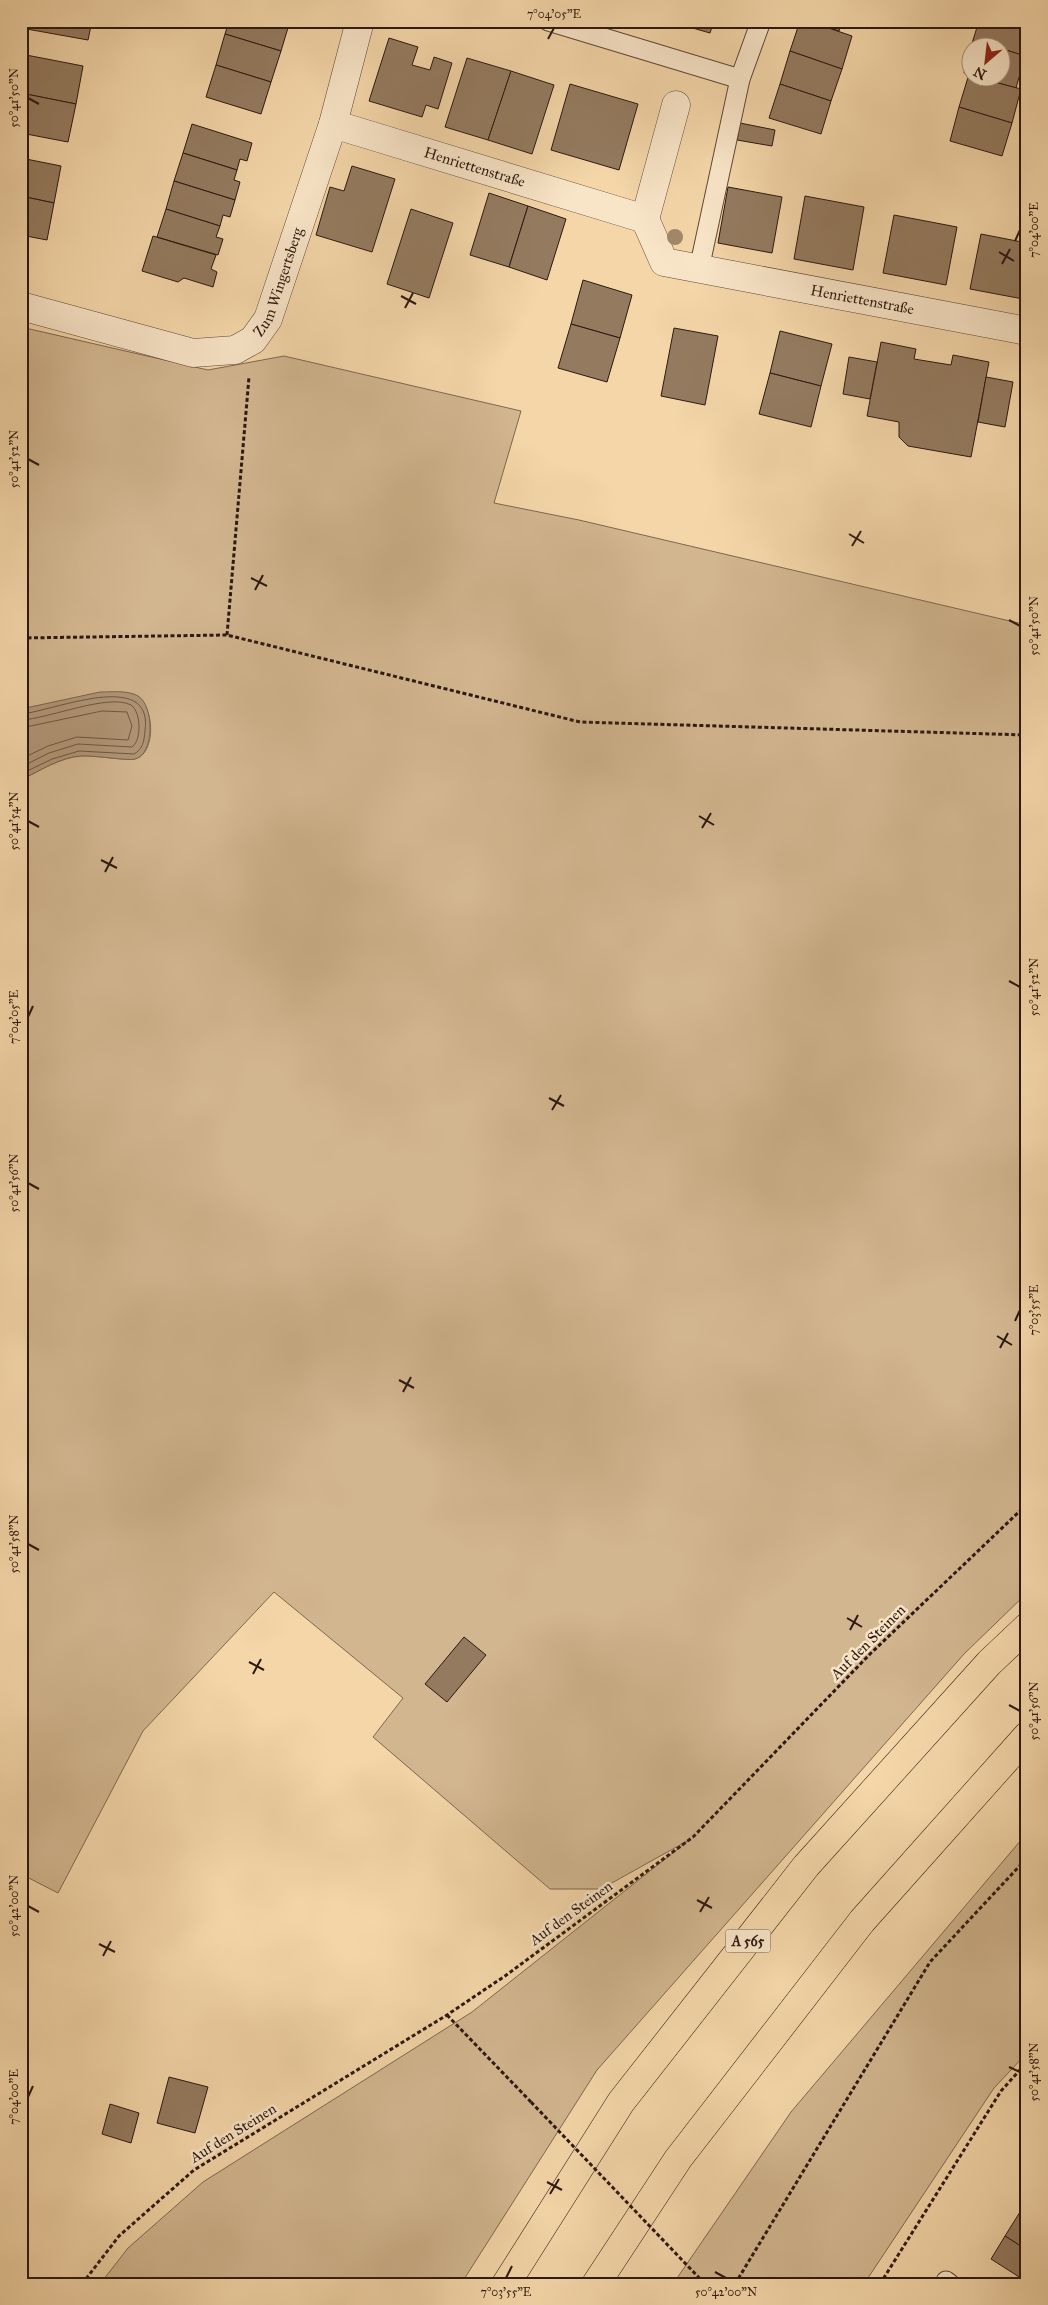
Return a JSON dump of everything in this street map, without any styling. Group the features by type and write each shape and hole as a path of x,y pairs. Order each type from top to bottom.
{"highway":[{"name":"A 565","path":"506,2284 622,2102 806,1866 989,1663 1027,1628"},
{"path":"596,2284 678,2160 862,1921 1027,1736"}],"street":[{"name":"Zum Wingertsberg","path":"21,306 193,353 235,350 252,340 268,319 333,124 360,21"},
{"path":"645,219 676,105"},
{"name":"Henriettenstraße","path":"333,124 645,219 664,262 1027,331"}],"lane":[{"path":"548,21 740,79"},
{"path":"699,269 740,79 761,21"},
{"path":"945,2284 946,2281 950,2284"}],"path":[{"path":"227,635 252,340"},
{"path":"21,638 227,635 580,722 1027,735"},
{"name":"Auf den Steinen","path":"82,2284 119,2236 194,2170 447,2014 505,1976 693,1837 870,1654 1022,1509 1027,1500"},
{"path":"735,2284 930,1962 1027,1858"},
{"path":"447,2014 705,2284"},
{"path":"888,2284 881,2282 1002,2091 1027,2062"}],"shaded area":[{"path":"21,327 208,370 284,356 521,411 494,503 579,520 1027,625 1027,1593 964,1654 597,2070 461,2284 100,2284 128,2248 203,2182 472,2012 689,1840 601,1889 550,1889 373,1737 403,1698 274,1592 143,1731 58,1893 21,1874 21,780 50,765 73,757 135,759 142,755 148,747 150,725 144,703 137,696 127,693 21,709"},
{"path":"1027,1833 1027,2053 994,2088 864,2284 673,2284 791,2112"}],"water":[{"path":"100,692 130,693 138,696 143,701 147,709 150,729 149,739 142,755 135,759 73,757 50,765 21,780 21,709"}],"building":[{"path":"21,21 92,21 88,40 21,28"},
{"path":"229,21 290,21 281,51 225,34"},
{"path":"668,21 714,21 710,33"},
{"path":"800,21 808,21 852,36 842,69 790,51"},
{"path":"808,21 842,21 839,31"},
{"path":"979,21 1027,21 1025,56 1010,51 1010,38 974,38"},
{"path":"225,34 281,51 271,82 216,65"},
{"path":"389,38 418,47 412,65 430,70 434,57 452,63 438,109 426,105 422,117 369,101"},
{"path":"790,51 842,69 831,101 780,84"},
{"path":"1010,51 1025,56 1016,88 1010,86"},
{"path":"21,54 83,66 76,104 21,93"},
{"path":"467,58 511,71 488,140 445,127"},
{"path":"216,65 271,82 261,114 206,97"},
{"path":"511,71 554,85 532,154 488,140"},
{"path":"570,84 638,104 619,170 551,150"},
{"path":"780,84 831,101 821,134 769,118"},
{"path":"1010,86 1021,89 1012,123 959,107 965,88 1010,88"},
{"path":"21,93 76,104 68,142 21,133"},
{"path":"959,107 1012,123 1002,156 950,141"},
{"path":"740,123 775,130 772,146 737,140"},
{"path":"192,124 252,143 247,161 240,159 237,170 183,153"},
{"path":"183,153 237,170 234,180 240,182 235,200 174,181"},
{"path":"21,158 61,166 54,203 21,196"},
{"path":"352,166 395,179 372,252 316,235 330,187 344,191"},
{"path":"174,181 235,200 230,217 223,215 220,226 166,209"},
{"path":"728,187 782,197 772,253 718,243"},
{"path":"489,193 528,206 509,267 470,255"},
{"path":"21,196 54,203 47,240 21,235"},
{"path":"805,196 864,207 853,270 794,259"},
{"path":"528,206 566,219 547,280 509,267"},
{"path":"166,209 220,226 216,237 223,239 218,255 157,237"},
{"path":"411,209 453,223 429,298 387,284"},
{"path":"894,215 957,227 946,285 883,273"},
{"path":"981,234 1027,243 1027,282 1023,299 970,289"},
{"path":"153,236 216,255 211,269 217,272 213,287 184,278 178,282 142,271"},
{"path":"583,280 632,295 620,338 571,324"},
{"path":"571,324 620,338 607,382 558,368"},
{"path":"674,328 718,336 705,405 661,396"},
{"path":"780,331 832,344 821,386 770,373"},
{"path":"881,342 916,349 914,359 951,365 953,355 989,362 971,457 908,446 899,437 899,422 867,416"},
{"path":"849,357 877,362 870,399 843,394"},
{"path":"770,373 821,386 811,427 759,414"},
{"path":"986,377 1013,382 1005,427 978,422"},
{"path":"464,1637 486,1655 447,1702 425,1684"},
{"path":"169,2077 208,2087 195,2133 157,2123"},
{"path":"110,2104 139,2113 131,2143 102,2134"},
{"path":"1020,2212 1027,2216 1027,2250 1005,2236"},
{"path":"1005,2236 1027,2250 1027,2282 991,2259"}]}
